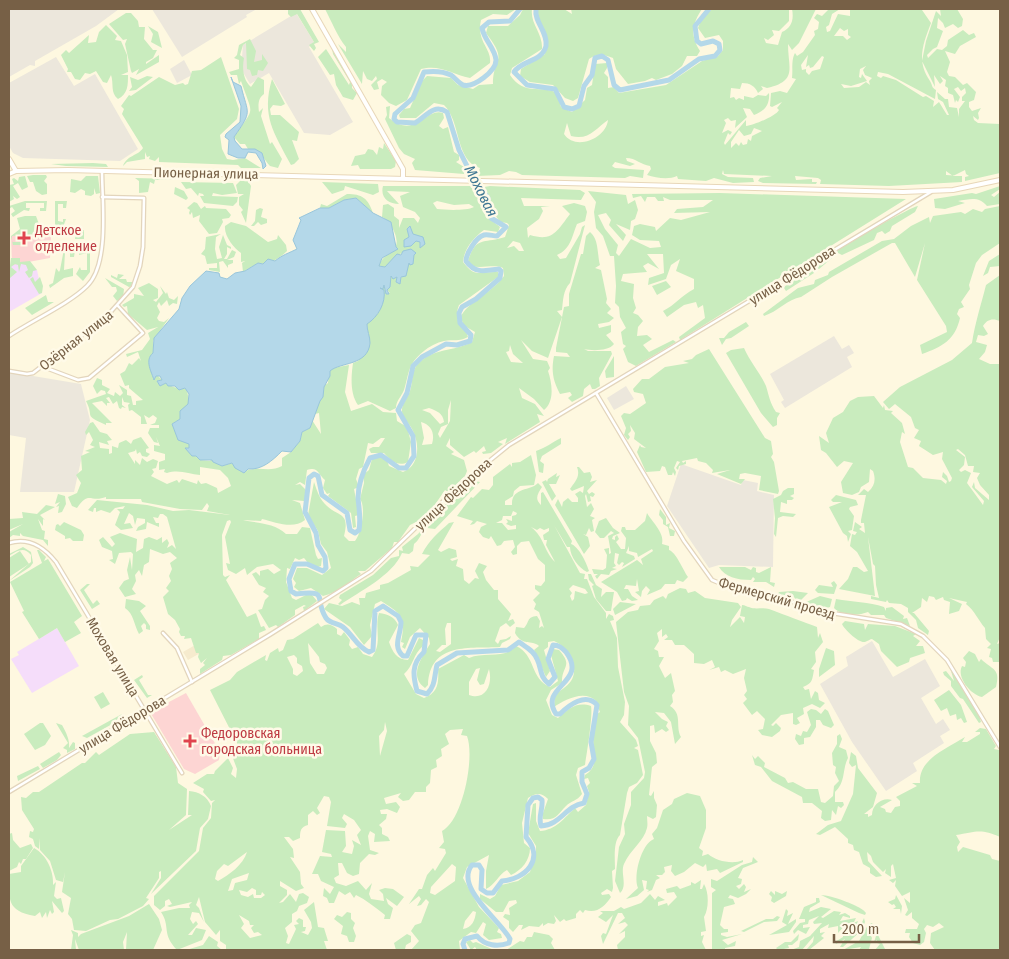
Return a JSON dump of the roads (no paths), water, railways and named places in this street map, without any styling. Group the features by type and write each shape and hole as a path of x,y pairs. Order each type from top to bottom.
{"main road":[{"path":"312,9 403,169 404,178"},
{"path":"9,159 16,171"},
{"name":"Пионерная улица","path":"9,174 16,171 102,171 931,192 1000,180"}],"street":[{"path":"9,336 82,290 93,279 99,266 101,249 102,171"},
{"name":"улица Фёдорова","path":"9,792 330,598 379,565 485,462 509,445 931,192"},
{"name":"Озёрная улица","path":"9,371 27,374 41,366 118,306 134,287 140,266 144,198 102,197"},
{"path":"41,366 78,380 89,378 143,333 118,306"},
{"name":"Фермерский проезд","path":"596,393 684,541 712,580 731,588 793,601 813,610 841,616 891,622 912,630 932,642 947,660 1000,747"},
{"name":"Моховая улица","path":"9,543 21,541 37,545 46,550 56,562 182,773"},
{"path":"163,633 177,648 192,682"}],"water":[{"path":"231,77 233,82 241,86 247,108 244,122 234,137 235,141 242,149 255,149 262,153 266,166 263,169 256,153 248,152 245,158 238,158 228,154 229,140 225,137 240,122 241,106"},
{"path":"356,198 373,213 391,222 398,249 382,258 379,266 385,267 397,254 401,255 403,251 411,249 416,253 413,264 410,265 409,263 406,276 401,277 400,284 396,282 397,277 393,279 391,276 390,287 387,290 389,294 386,294 384,285 383,289 380,288 384,290 384,300 378,314 367,324 370,343 368,350 359,360 330,371 330,376 324,387 323,397 310,428 302,432 300,441 291,452 282,451 266,464 258,468 248,469 244,473 235,468 232,463 222,466 212,460 200,460 196,456 192,456 185,448 189,448 189,444 178,440 172,424 180,419 180,411 188,404 189,394 185,388 179,390 175,386 168,386 166,383 160,386 157,381 162,380 160,376 156,376 154,380 150,370 149,359 153,353 154,338 179,309 182,298 190,286 206,271 219,273 220,277 227,279 235,273 245,271 258,263 263,264 268,259 275,261 297,249 293,240 301,220 299,218 320,208 329,208 344,200"},
{"path":"410,226 413,234 423,237 425,244 420,248 420,242 416,241 411,246 404,247 404,240 409,237 407,229"}],"waterway":[{"name":"Моховая","path":"465,950 463,944 465,939 477,936 484,942 492,945 509,943 510,939 505,931 473,893 468,874 472,865 479,865 482,870 481,889 487,893 493,893 502,881 519,876 530,867 534,853 526,837 528,805 533,798 538,797 542,800 541,826 548,825 572,808 584,803 587,794 582,782 582,772 589,768 594,759 591,742 597,705 593,701 578,701 560,714 556,714 552,705 553,697 572,671 571,662 566,652 559,646 553,645 548,659 555,677 549,684 542,675 536,656 530,649 519,642 508,650 457,653 437,665 433,684 427,694 417,691 414,670 417,661 424,652 426,635 416,635 407,656 403,656 398,648 401,622 398,616 383,606 375,611 373,650 369,652 361,647 343,627 326,618 317,595 314,593 296,594 291,591 289,579 295,564 307,564 323,571 326,568 325,557 318,545 316,533 305,512 309,478 314,474 318,476 322,495 347,513 350,530 355,533 359,530 359,487 370,458 381,455 399,468 406,468 414,456 413,436 398,410 407,393 413,366 422,357 446,344 457,345 470,341 471,335 460,323 459,313 462,307 476,299 500,278 501,271 499,269 477,270 466,261 470,250 481,236 497,236 506,227 491,218 488,211 488,198 471,174 459,150 447,112 438,109 434,110 415,123 397,122 394,119 395,114 413,98 424,72 448,74 463,85 473,84 484,78 492,69 496,60 482,28 489,22 510,21 520,9"},
{"name":"Моховая","path":"536,9 537,18 545,36 546,46 540,55 514,72 527,85 555,89 564,107 572,109 579,106 584,86 592,75 595,58 602,56 608,60 614,85 620,90 669,80 699,59 715,56 720,50 719,44 713,41 701,44 697,41 695,26 709,9"}],"place":[{"name":"Детское отделение","path":"24,238"},
{"name":"Федоровская городская больница","path":"190,741"}]}
